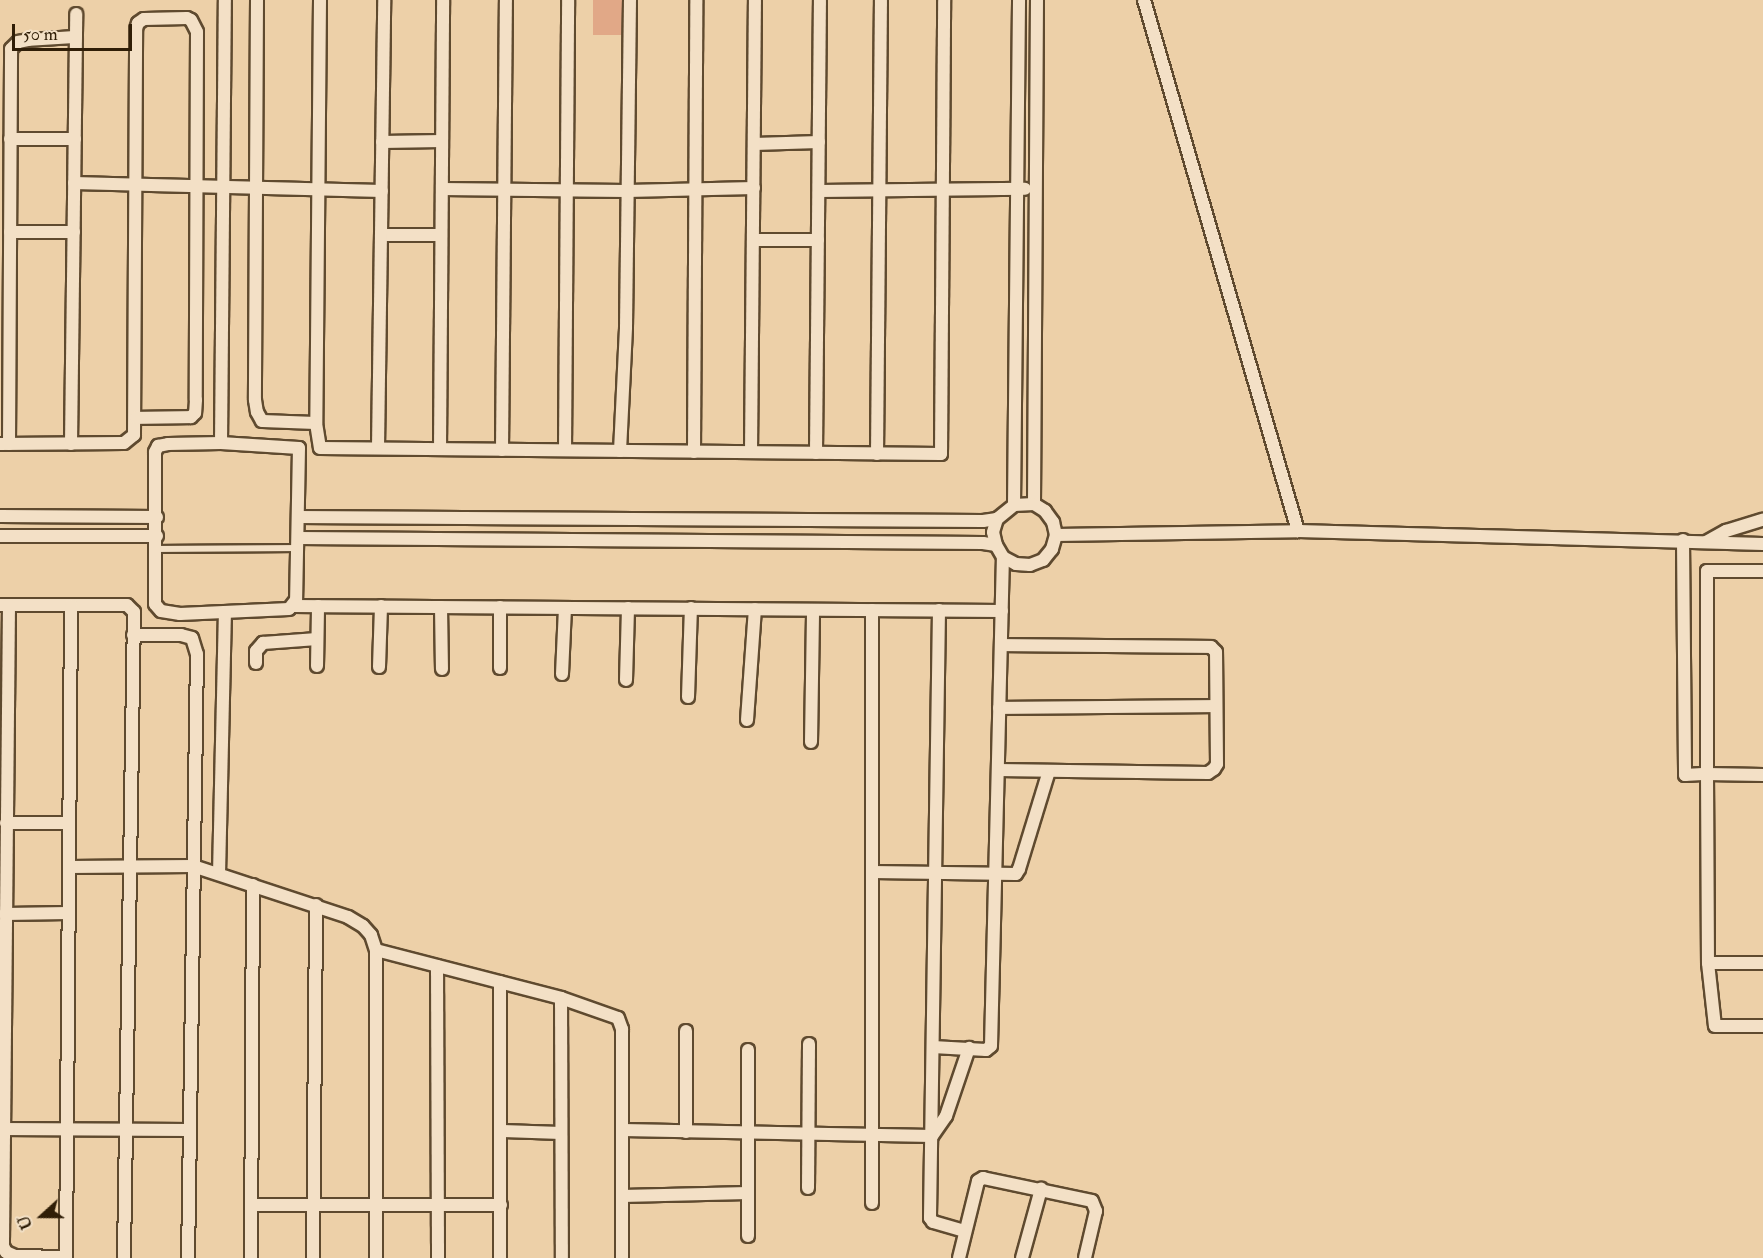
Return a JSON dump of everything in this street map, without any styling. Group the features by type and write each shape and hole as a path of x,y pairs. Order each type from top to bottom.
{"street":[{"path":"221,443 225,0"},
{"path":"257,0 257,412 262,421 316,423"},
{"path":"320,0 316,423 320,448 877,454 941,454 944,0"},
{"path":"440,449 443,0"},
{"path":"502,450 507,0"},
{"path":"565,450 568,0"},
{"path":"620,451 626,327 630,0"},
{"path":"694,452 696,0"},
{"path":"751,452 755,0"},
{"path":"816,453 820,0"},
{"path":"877,454 880,0"},
{"path":"1014,505 1019,189 1019,0"},
{"path":"1034,504 1037,0"},
{"path":"1144,0 1298,531"},
{"path":"378,448 386,1"},
{"path":"71,444 76,14"},
{"path":"76,38 28,40 13,46 10,139 5,183 10,232 5,444 124,442 135,435 136,29 138,22 144,19 168,17 191,20 197,32 198,371 195,413 185,419 136,418"},
{"path":"10,139 75,139"},
{"path":"382,142 442,141"},
{"path":"754,144 819,142"},
{"path":"74,183 382,191"},
{"path":"442,189 627,191 754,188"},
{"path":"819,191 1036,188"},
{"path":"10,232 74,232"},
{"path":"381,235 441,235"},
{"path":"753,240 818,240"},
{"path":"293,606 296,600 299,447 221,443 158,446 155,452 157,536 154,596 158,608 167,613 289,609 293,606 1002,611"},
{"path":"1034,504 1046,511 1053,522 1056,536 1052,549 1043,560 1030,565 1016,564 1004,557 996,545 993,532 998,519 1014,505 1034,504"},
{"path":"0,516 157,516"},
{"path":"298,517 971,521 998,519"},
{"path":"1705,543 1726,531 1763,519"},
{"path":"1056,536 1298,531 1763,544"},
{"path":"0,536 157,536"},
{"path":"1683,540 1685,775 1763,775"},
{"path":"298,543 971,543 996,545"},
{"path":"933,1047 986,1050 991,1046 1004,557"},
{"path":"1763,571 1707,571 1708,963 1715,1026 1763,1026"},
{"path":"71,605 66,1257 15,1256 4,1250 1,1129 5,914 3,864 6,823 4,605 71,605 129,605 134,612 124,1258"},
{"path":"317,666 318,606"},
{"path":"379,667 381,606"},
{"path":"441,607 442,669"},
{"path":"500,608 500,668"},
{"path":"562,674 565,608"},
{"path":"626,680 628,608"},
{"path":"688,697 691,609"},
{"path":"747,720 755,609"},
{"path":"811,742 813,610"},
{"path":"872,610 872,1203"},
{"path":"939,610 930,1218 934,1223 965,1231"},
{"path":"219,874 225,612"},
{"path":"133,635 181,635 192,638 197,654 188,1258"},
{"path":"256,663 257,648 263,643 317,639"},
{"path":"998,770 1212,771 1217,764 1216,652 1211,647 1001,645"},
{"path":"999,708 1216,706"},
{"path":"873,872 1014,875 1019,869 1049,771"},
{"path":"6,823 69,823"},
{"path":"69,867 193,866 348,917 363,926 371,935 376,950 376,1258"},
{"path":"251,1258 253,885"},
{"path":"313,1258 316,905"},
{"path":"5,914 68,913"},
{"path":"376,950 561,998 611,1014 620,1021 623,1130 622,1258"},
{"path":"1708,963 1763,963"},
{"path":"437,966 438,1258"},
{"path":"500,982 500,1258"},
{"path":"561,998 562,1258"},
{"path":"686,1031 686,1132"},
{"path":"808,1188 809,1044"},
{"path":"932,1136 946,1116 969,1048"},
{"path":"748,1050 748,1236"},
{"path":"1,1129 189,1130"},
{"path":"623,1130 932,1136"},
{"path":"501,1131 561,1133"},
{"path":"959,1258 978,1181 981,1178 1090,1200 1096,1211 1084,1258"},
{"path":"1023,1258 1041,1189"},
{"path":"622,1196 748,1193"},
{"path":"251,1205 501,1205"}],"lane":[{"path":"156,549 298,543"}],"building":[{"path":"593,0 622,0 622,35 593,35"}]}
